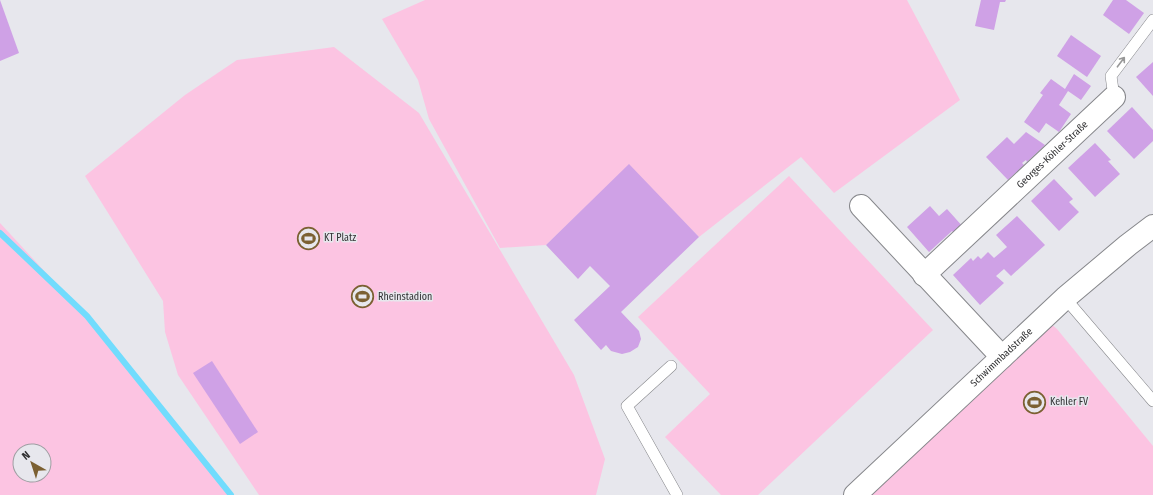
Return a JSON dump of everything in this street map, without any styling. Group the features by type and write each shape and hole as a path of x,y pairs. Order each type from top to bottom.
{"street":[{"name":"Georges-Köhler-Straße","path":"924,275 1114,97"},
{"path":"861,206 1002,357"},
{"name":"Schwimmbadstraße","path":"855,495 1065,298 1153,226"}],"lane":[{"name":"Georges-Köhler-Straße","path":"1114,97 1111,76 1153,20"},
{"path":"1065,298 1153,401"},
{"path":"671,366 627,406 677,495"}],"shaded area":[{"path":"425,0 907,0 960,100 834,193 801,157 699,237 629,165 546,245 500,248 429,119 418,80 382,19"},
{"name":"KT Platz","path":"334,47 419,113 574,375 605,459 596,495 259,495 178,375 165,332 163,301 85,176 185,95 237,60"},
{"path":"789,176 933,330 758,495 721,495 665,437 710,394 638,317"},
{"path":"0,223 83,313 229,495 0,495"},
{"name":"Kehler FV","path":"1044,318 1057,329 1153,446 1153,495 855,495"}],"building":[{"path":"0,0 19,53 0,61"},
{"path":"981,0 1006,0 1005,2 1000,2 994,30 975,26"},
{"path":"1113,0 1126,0 1144,13 1129,34 1103,15"},
{"path":"1071,35 1101,56 1087,77 1057,56"},
{"path":"1153,62 1153,96 1136,77"},
{"path":"1074,74 1091,86 1081,100 1068,91 1059,105 1071,114 1059,132 1046,123 1039,133 1024,122 1043,95 1040,93 1051,79 1065,89"},
{"path":"1132,107 1153,130 1153,141 1134,159 1107,131"},
{"path":"1026,132 1045,145 1027,162 1026,160 1022,163 1024,165 1008,180 986,157 1007,137 1014,144"},
{"path":"1095,143 1111,160 1108,161 1120,174 1095,197 1068,168"},
{"path":"629,164 699,237 621,312 639,331 641,339 638,347 630,352 622,354 611,351 606,345 601,350 574,320 610,286 590,266 578,279 546,245"},
{"path":"1054,179 1073,199 1069,202 1079,212 1059,231 1031,201"},
{"path":"930,206 939,216 947,209 964,228 956,235 952,231 929,252 907,227"},
{"path":"1017,216 1045,245 1011,276 1004,269 996,276 1004,283 980,305 953,275 971,258 973,261 978,256 981,259 988,252 994,258 1007,247 996,235"},
{"path":"212,361 258,432 240,444 193,373"}],"waterway":[{"path":"0,233 87,316 231,495"}],"place":[{"name":"KT Platz","path":"309,238"},
{"name":"Rheinstadion","path":"363,297"},
{"name":"Kehler FV","path":"1035,402"}]}
